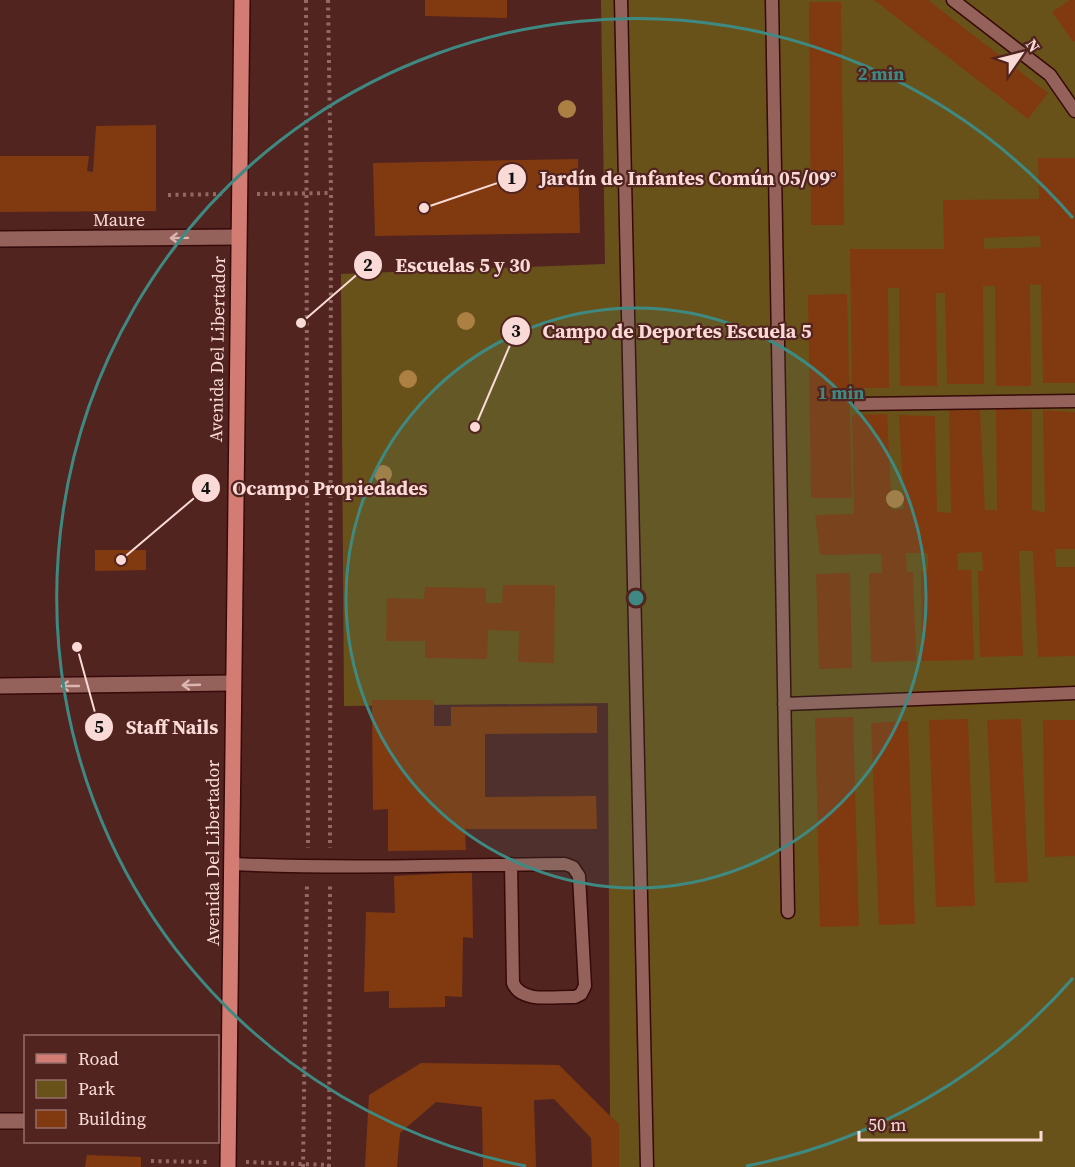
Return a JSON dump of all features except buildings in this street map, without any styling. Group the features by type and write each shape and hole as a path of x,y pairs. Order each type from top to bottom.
{"main road":[{"name":"Avenida Del Libertador","path":"228,1167 223,1123 232,864 242,0"}],"street":[{"name":"Maure","path":"0,239 238,237"},
{"path":"0,686 233,683"},
{"path":"0,1121 24,1121"}],"lane":[{"path":"621,0 647,1167"},
{"path":"772,0 788,912"},
{"path":"953,0 1050,75 1075,111"},
{"path":"860,404 1075,401"},
{"path":"784,704 1075,693"},
{"path":"232,864 308,867 511,864 566,864 573,867 579,876 585,986 581,994 523,996 515,990 511,864"}],"path":[{"path":"303,1167 308,867 306,0"},
{"path":"319,1164 329,1166 331,193 327,0"}],"green space":[{"path":"601,0 1075,0 1075,1167 619,1167 619,1125 610,1116 608,703 344,706 341,274 605,264"}],"place":[{"name":"Jardín de Infantes Común 05/09°","path":"424,208"},
{"name":"Escuelas 5 y 30","path":"301,323"},
{"name":"Campo de Deportes Escuela 5","path":"475,427"},
{"name":"Ocampo Propiedades","path":"121,560"},
{"name":"Staff Nails","path":"77,647"}]}
